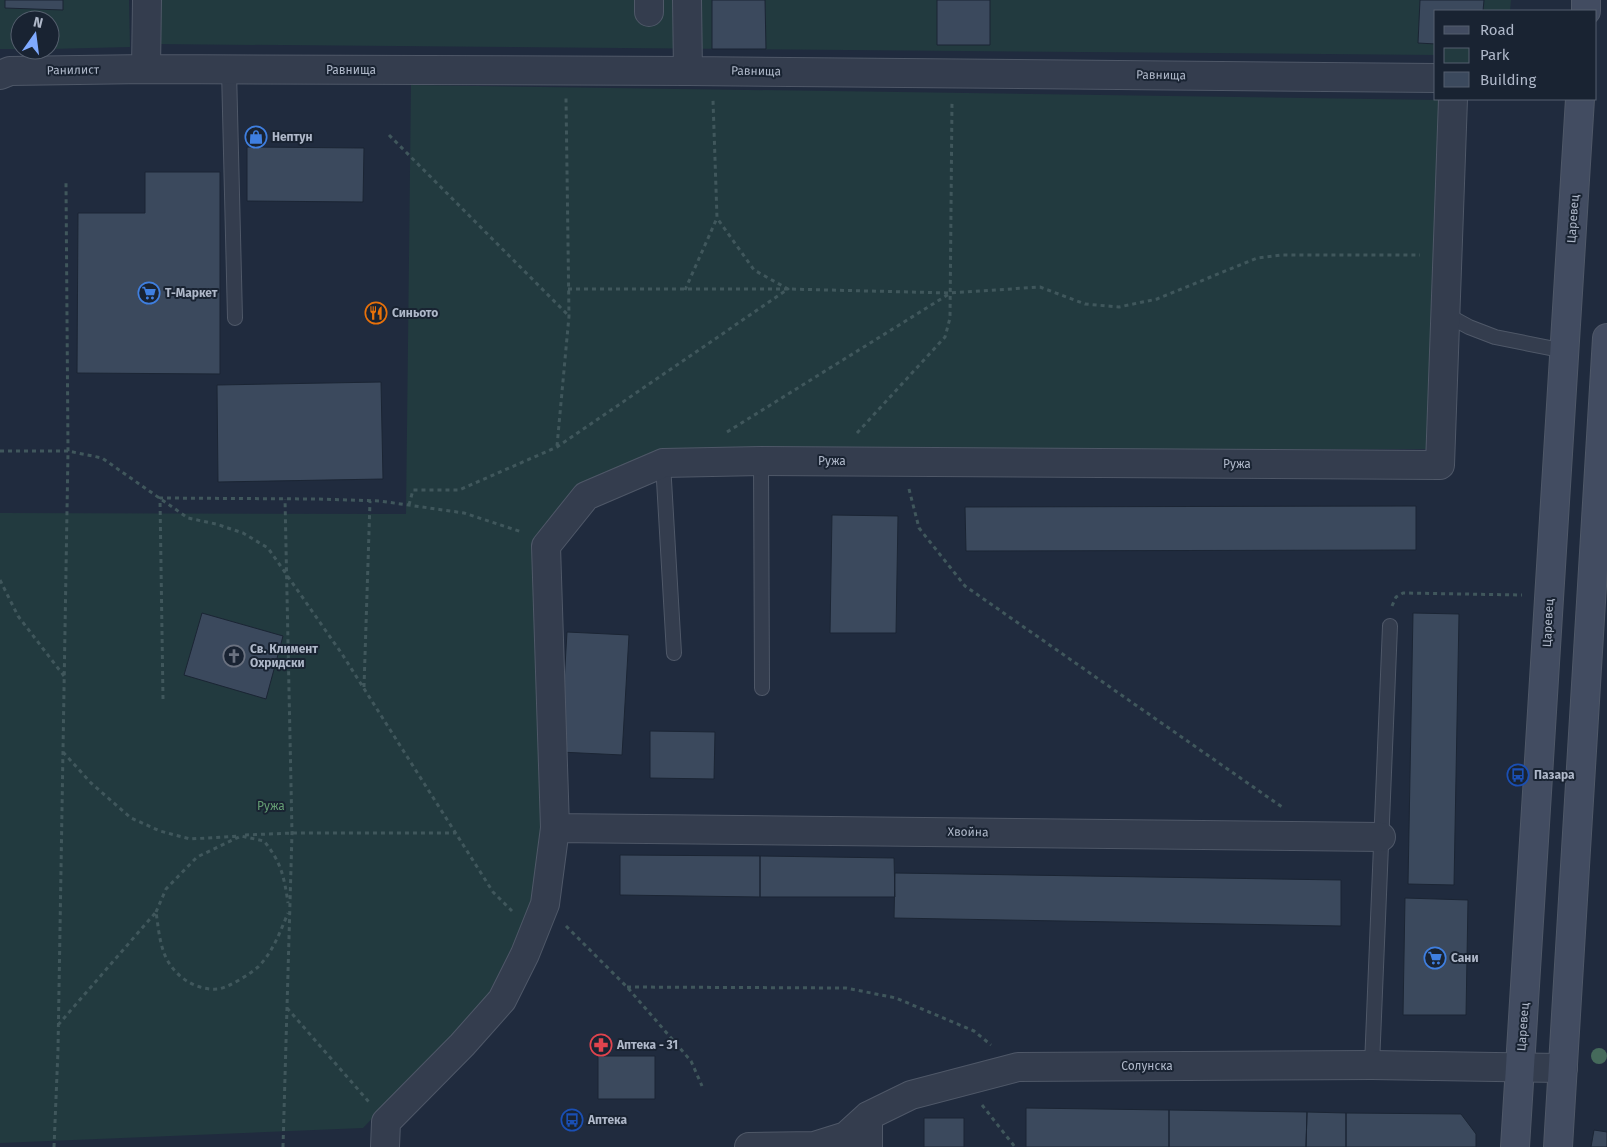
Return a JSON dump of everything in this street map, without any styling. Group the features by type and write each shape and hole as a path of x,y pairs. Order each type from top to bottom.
{"main road":[{"name":"Царевец","path":"1515,1147 1580,100"},
{"path":"1558,1147 1601,550 1607,338"}],"street":[{"path":"146,69 147,0"},
{"path":"687,0 700,71"},
{"name":"Равнища","path":"146,69 700,71 1434,78"},
{"name":"Ранилист","path":"0,75 10,71 146,69"},
{"name":"Ружа","path":"549,542 586,496 663,464 761,460 1440,465 1453,100"},
{"path":"386,1134 502,1000 545,904 555,828 546,546 549,542"},
{"name":"Хвойна","path":"555,828 1381,836"},
{"name":"Солунска","path":"749,1147 814,1146 846,1136 868,1116 911,1095 1018,1067 1372,1065 1563,1068"},
{"path":"868,1116 868,1147"}],"lane":[{"path":"230,70 235,318"},
{"path":"1446,315 1469,327 1495,337 1565,351"},
{"path":"761,460 762,688"},
{"path":"663,464 674,653"},
{"path":"1372,1065 1390,626"}],"path":[{"path":"557,447 569,316 566,71"},
{"path":"700,71 717,218 754,270 788,289"},
{"path":"832,461 945,337 950,318 952,73"},
{"path":"389,135 569,316"},
{"path":"54,1147 58,1025 68,451 66,183"},
{"path":"685,290 717,218"},
{"path":"568,289 788,289 950,293 1040,287 1085,304 1119,307 1158,299 1257,258 1281,255 1448,255"},
{"path":"409,505 414,490 459,490 557,447 788,289"},
{"path":"719,437 950,293"},
{"path":"0,451 68,451 102,458 188,518 244,533 268,548 364,688 493,892 532,934"},
{"path":"901,462 919,528 965,586 1283,808"},
{"path":"160,498 370,501 409,505 464,513 549,542"},
{"path":"160,498 163,700"},
{"path":"282,1147 292,833 285,499"},
{"path":"364,688 370,501"},
{"path":"0,580 18,616 64,676"},
{"path":"1390,626 1392,606 1396,597 1403,593 1525,595"},
{"path":"63,752 91,783 131,818 160,831 190,839 292,833 456,833"},
{"path":"58,1025 156,912 166,888 197,856 241,836 264,840 276,856 284,879 290,910 272,949 258,966 244,977 220,989 198,988 185,981 171,966 163,951 156,912"},
{"path":"545,904 626,987 691,1061 702,1086"},
{"path":"626,987 846,988 896,998 974,1031 1018,1067"},
{"path":"287,1008 386,1134"},
{"path":"977,1098 1015,1147"}],"green space":[{"path":"0,0 129,0 130,47 60,49 60,10 10,10 10,49 0,49"},
{"path":"154,0 1511,0 1510,10 1434,10 1434,55 154,44"},
{"name":"Ружа","path":"411,85 1441,100 1433,449 673,451 578,488 532,545 542,812 535,901 484,1003 363,1128 0,1143 0,513 406,514"}],"building":[{"path":"5,0 63,0 63,10 5,8"},
{"path":"712,0 765,0 766,49 712,49"},
{"path":"937,0 990,0 990,45 937,45"},
{"path":"1420,0 1484,0 1483,10 1434,10 1434,44 1418,43"},
{"path":"247,147 364,148 363,202 247,201"},
{"name":"Т-Маркет","path":"145,172 220,172 220,374 77,373 78,213 145,213"},
{"path":"381,382 383,479 218,482 217,385"},
{"path":"1416,506 1416,550 966,551 965,507"},
{"path":"832,515 898,516 896,633 830,633"},
{"name":"Св. Климент Охридски","path":"202,613 283,636 266,699 184,675"},
{"path":"1413,613 1459,614 1454,885 1408,884"},
{"path":"567,632 629,635 622,755 560,752"},
{"path":"650,731 715,732 714,779 650,778"},
{"path":"620,855 760,856 760,897 620,895"},
{"path":"760,856 894,858 895,897 760,897"},
{"path":"895,873 1341,880 1341,926 894,918"},
{"name":"Сани","path":"1405,898 1468,900 1466,1015 1403,1015"},
{"path":"598,1056 655,1056 655,1099 598,1099"},
{"path":"1026,1108 1169,1110 1169,1147 1026,1147"},
{"path":"1169,1110 1307,1112 1306,1147 1169,1147"},
{"path":"1307,1112 1346,1113 1346,1147 1306,1147"},
{"path":"1346,1113 1461,1114 1476,1134 1476,1147 1346,1147"},
{"path":"924,1118 964,1118 964,1147 924,1147"},
{"path":"1594,1130 1607,1132 1607,1147 1591,1147"}],"place":[{"name":"Нептун","path":"256,137"},
{"name":"Т-Маркет","path":"149,293"},
{"name":"Синьото","path":"376,313"},
{"name":"Св. Климент Охридски","path":"234,656"},
{"name":"Пазара","path":"1518,775"},
{"name":"Сани","path":"1435,958"},
{"name":"Аптека - 31","path":"601,1045"},
{"name":"Аптека","path":"572,1120"}]}
